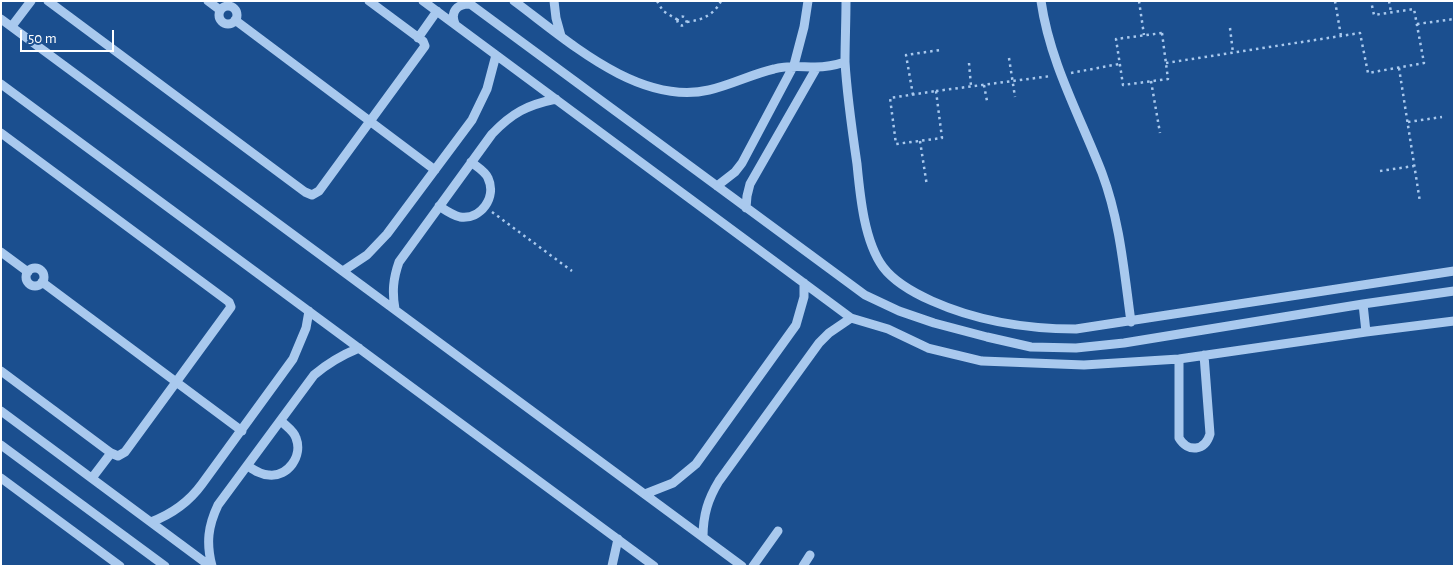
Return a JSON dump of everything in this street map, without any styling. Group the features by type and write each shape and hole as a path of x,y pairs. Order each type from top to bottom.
{"street":[{"path":"12,26 31,1"},
{"path":"48,1 308,194 312,195 319,191 424,49 425,44 369,1"},
{"path":"208,1 220,10 224,7 233,7 236,11 235,20 435,170"},
{"path":"423,1 852,318 888,329 928,348 982,361 1084,365 1178,359 1454,321"},
{"path":"514,1 561,36 623,77 650,88 678,92 708,91 774,68 794,65 817,67 845,62"},
{"path":"554,1 561,36"},
{"path":"717,186 735,172 742,163 794,65 804,27 808,1"},
{"path":"846,1 845,62 865,222 872,246 882,266 899,283 920,296 949,309 980,319 1012,326 1076,329 1454,272"},
{"path":"1041,1 1060,75 1091,145 1112,206 1119,234 1131,322"},
{"path":"455,24 452,18 454,12 457,7 468,2 865,295 899,311 934,323 1031,347 1076,348 1124,343 1363,304 1454,292"},
{"path":"418,38 437,12"},
{"path":"1,18 742,566"},
{"path":"343,271 377,245 472,120 481,105 496,55"},
{"path":"746,208 750,184 817,67"},
{"path":"1,84 654,566"},
{"path":"395,310 392,294 399,262 492,134 504,121 520,110 537,103 556,99"},
{"path":"1,133 231,304 230,310 125,452 118,456 1,371"},
{"path":"439,206 459,216 469,217 478,213 485,206 490,197 488,177 471,162"},
{"path":"1,252 28,272 31,269 40,269 44,278 42,282 242,431"},
{"path":"644,494 673,483 696,464 796,325 804,297 804,283"},
{"path":"1363,304 1366,332"},
{"path":"151,522 165,517 198,490 293,359 306,328 309,311"},
{"path":"703,537 706,507 719,481 819,343 840,325 852,318"},
{"path":"211,566 208,552 208,536 211,520 218,506 314,375 328,363 343,354 359,348"},
{"path":"1178,359 1179,438 1189,448 1196,449 1208,441 1210,434 1204,355"},
{"path":"1,411 211,566"},
{"path":"248,466 268,476 279,475 289,469 296,460 298,448 296,437 290,428 280,421"},
{"path":"1,445 164,566"},
{"path":"92,478 111,452"},
{"path":"1,478 120,566"},
{"path":"753,566 778,531"},
{"path":"612,566 618,539"},
{"path":"803,566 810,556"}],"path":[{"path":"657,1 664,11 678,20 682,17 685,18 687,22 706,18 714,12 721,1"},
{"path":"1139,1 1144,35"},
{"path":"1335,1 1341,36"},
{"path":"1166,63 1360,33 1368,73 1424,64 1414,9 1374,15 1371,1"},
{"path":"1389,1 1391,12"},
{"path":"1417,24 1454,19"},
{"path":"1230,28 1233,53"},
{"path":"1162,33 1166,63 1168,79 1122,85 1116,39 1162,33"},
{"path":"913,94 906,56 940,50"},
{"path":"1009,58 1015,97"},
{"path":"969,63 971,86"},
{"path":"936,91 942,138 896,144 890,98 913,94 971,86 1060,75 1120,64"},
{"path":"1399,68 1420,202"},
{"path":"1151,81 1160,134"},
{"path":"984,85 987,101"},
{"path":"1408,122 1442,117"},
{"path":"920,141 927,186"},
{"path":"1380,171 1414,166"},
{"path":"485,206 572,271"}]}
